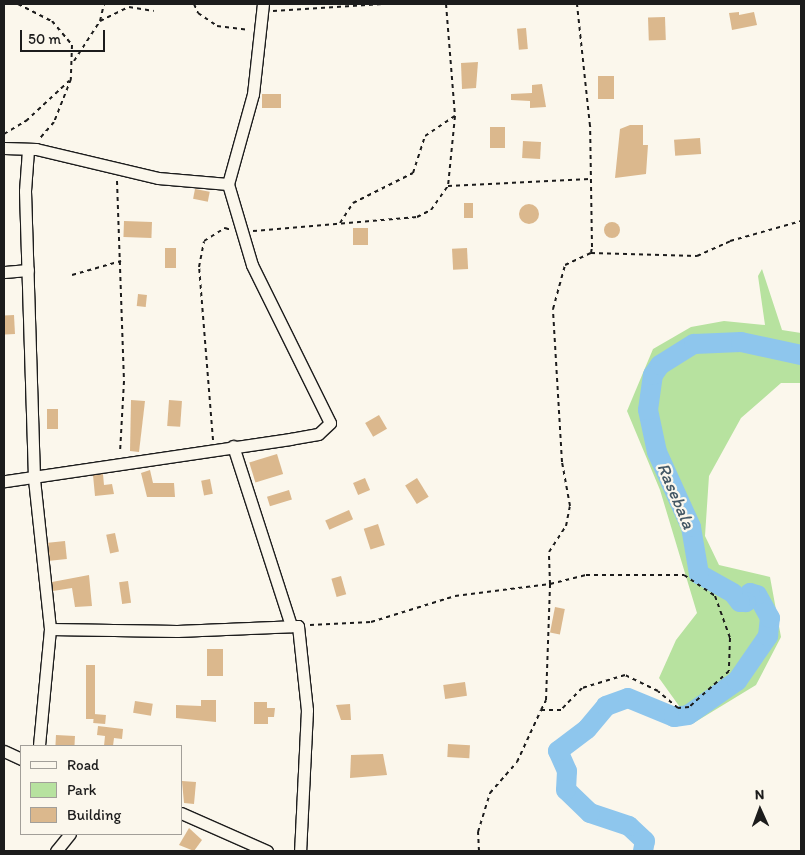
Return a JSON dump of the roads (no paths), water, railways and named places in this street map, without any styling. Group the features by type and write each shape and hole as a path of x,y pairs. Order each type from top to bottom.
{"street":[{"path":"4,481 34,479 318,434 330,423 266,295 241,232 228,184 253,94 263,8"},
{"path":"4,148 32,150 116,171 228,184"},
{"path":"32,150 28,270 34,479 50,629 39,745"},
{"path":"4,272 28,270"},
{"path":"233,446 294,626 308,710 300,851"},
{"path":"50,629 177,631 294,626"},
{"path":"4,751 20,759"},
{"path":"182,812 267,851"},
{"path":"56,851 69,835"}],"waterway":[{"name":"Rasebala","path":"643,851 645,841 629,826 590,813 566,790 567,771 558,751 587,729 606,706 628,698 674,717 688,715 737,681 768,636 770,618 757,595 750,593 746,602 740,602 733,593 699,574 691,527 657,452 648,410 653,375 660,365 694,344 741,342 801,355"}]}
